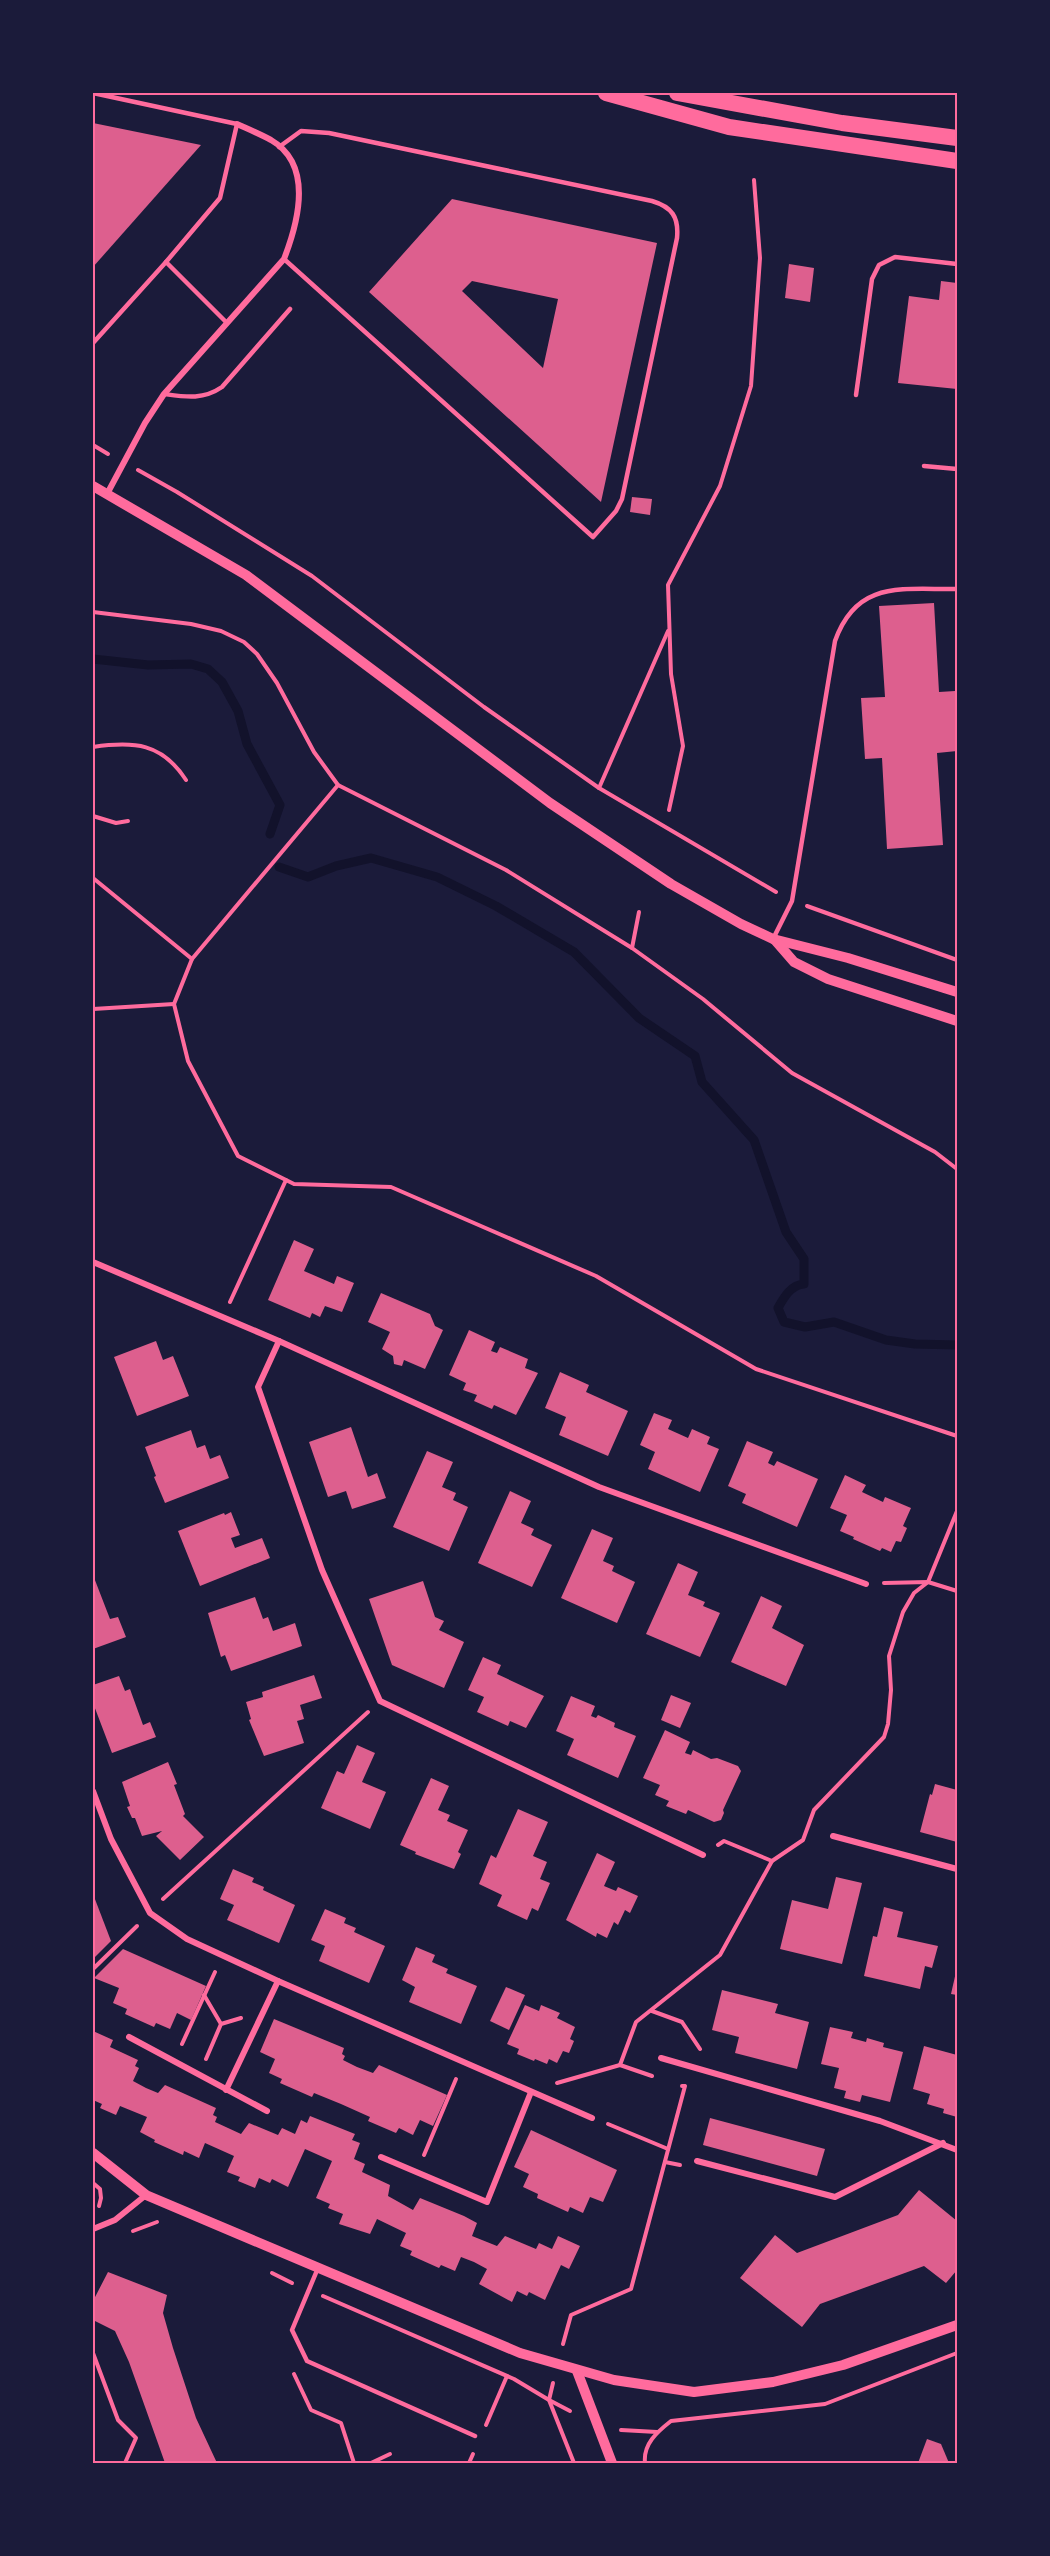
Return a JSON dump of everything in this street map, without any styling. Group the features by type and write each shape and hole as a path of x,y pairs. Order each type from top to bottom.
{"highway":[{"path":"606,93 729,127 957,161"},
{"path":"677,93 842,123 957,138"}],"street":[{"path":"107,494 145,423 164,394 284,259 293,236 300,199 298,179 293,164 272,140 237,124"},
{"path":"93,486 246,575 550,803 645,867 741,924 773,939 848,958 957,992"},
{"path":"773,939 794,962 828,980 957,1021"},
{"path":"93,1262 279,1341 599,1487 866,1584"},
{"path":"279,1341 258,1387 322,1570 380,1701 703,1855"},
{"path":"93,1791 111,1839 150,1913 187,1939 592,2118"},
{"path":"833,1836 957,1869"},
{"path":"226,2090 278,1981"},
{"path":"129,2037 267,2111"},
{"path":"661,2058 880,2121 957,2150"},
{"path":"381,2157 487,2202 531,2091"},
{"path":"697,2161 834,2196 943,2143"},
{"path":"93,2153 146,2195 520,2353 624,2382 694,2392 773,2382 843,2365 957,2325"},
{"path":"93,2229 115,2220 146,2195"},
{"path":"578,2371 612,2463"}],"lane":[{"path":"93,93 237,124 220,198 93,344"},
{"path":"279,147 301,131 329,133 652,201 665,205 675,215 678,226 677,238 622,499 616,511 593,537 284,259"},
{"path":"856,395 872,279 879,265 896,257 957,264"},
{"path":"166,262 227,323"},
{"path":"164,394 199,397 210,395 222,387 290,309"},
{"path":"924,466 957,469"},
{"path":"773,939 792,901 835,641 839,629 853,609 881,591 957,589"},
{"path":"318,2268 292,2330 307,2361 475,2436"}],"path":[{"path":"669,810 683,746 671,674 668,585 720,486 751,386 760,258 754,180"},
{"path":"93,445 177,492 312,576 484,707 599,788 792,901 957,960"},
{"path":"93,612 191,624 221,632 244,642 257,654 277,683 314,752 338,785 506,870 632,948 704,999 792,1073 935,1152 957,1169"},
{"path":"599,788 670,628"},
{"path":"93,747 110,744 144,746 168,758 186,780"},
{"path":"338,785 192,959 174,1004 188,1061 238,1156 294,1184 391,1187 596,1276 756,1369 957,1436"},
{"path":"93,816 117,823 128,821"},
{"path":"93,878 192,959"},
{"path":"632,948 639,912"},
{"path":"93,1010 174,1004"},
{"path":"223,1317 286,1180"},
{"path":"620,2065 636,2022 720,1955 772,1861 804,1840 814,1810 884,1737 891,1690 889,1656 903,1612 914,1593 928,1582 957,1510"},
{"path":"866,1584 928,1582 957,1591"},
{"path":"93,1969 150,1913 380,1701"},
{"path":"703,1855 724,1841 772,1861"},
{"path":"184,2040 207,1989"},
{"path":"204,1995 221,2024"},
{"path":"210,2051 221,2024 264,2010"},
{"path":"651,2010 682,2022 706,2060 705,2071"},
{"path":"531,2091 620,2065 663,2079"},
{"path":"428,2145 458,2074"},
{"path":"564,2340 571,2315 631,2289 685,2086 674,2083"},
{"path":"592,2118 668,2149"},
{"path":"93,2183 100,2189 101,2198 98,2208 93,2212"},
{"path":"132,2231 160,2220"},
{"path":"264,2270 295,2284 291,2294"},
{"path":"309,2290 507,2376 549,2400 574,2463"},
{"path":"93,2353 118,2420 136,2438 126,2463"},
{"path":"645,2463 644,2452 657,2432 671,2421 825,2404 957,2353"},
{"path":"293,2371 311,2410 341,2423 354,2463"},
{"path":"496,2401 507,2376"},
{"path":"371,2463 390,2454"},
{"path":"471,2458 474,2463"}],"building":[{"path":"93,123 201,145 93,267"},
{"path":"452,199 657,243 601,502 369,292","holes":["472,281 558,299 543,368 462,291"]},
{"path":"789,264 814,268 810,302 785,298"},
{"path":"941,281 957,283 957,389 898,383 909,296 939,300"},
{"path":"632,497 652,499 650,515 630,512"},
{"path":"934,603 939,692 955,691 957,727 957,751 937,753 943,845 887,849 882,758 865,759 861,698 885,697 879,606"},
{"path":"294,1240 314,1249 304,1271 334,1284 337,1276 354,1283 342,1312 325,1306 320,1317 312,1313 310,1318 268,1300"},
{"path":"381,1293 430,1314 435,1326 443,1330 425,1369 404,1360 402,1366 394,1364 393,1356 382,1349 390,1332 368,1322"},
{"path":"469,1330 495,1342 491,1351 497,1353 500,1347 528,1359 525,1368 538,1373 516,1415 494,1405 492,1409 474,1401 477,1395 463,1390 466,1383 449,1375"},
{"path":"156,1341 163,1360 173,1356 189,1396 137,1416 114,1357"},
{"path":"560,1372 589,1385 586,1392 628,1411 608,1456 559,1435 566,1417 545,1408"},
{"path":"654,1413 672,1420 668,1429 688,1438 692,1429 710,1437 707,1444 719,1449 700,1492 648,1469 655,1452 640,1445"},
{"path":"351,1427 368,1477 377,1473 386,1498 352,1509 346,1491 328,1497 309,1442"},
{"path":"191,1430 197,1448 205,1445 210,1459 220,1455 229,1478 165,1503 145,1447"},
{"path":"747,1441 773,1452 768,1463 774,1466 777,1461 818,1479 797,1527 742,1503 746,1494 728,1486"},
{"path":"427,1451 453,1462 442,1487 456,1493 453,1500 468,1507 449,1551 393,1527"},
{"path":"845,1475 866,1485 862,1492 883,1502 885,1497 911,1508 903,1526 907,1528 901,1542 896,1541 891,1552 882,1548 880,1551 840,1531 847,1515 830,1508"},
{"path":"510,1491 531,1501 521,1523 534,1529 531,1535 552,1545 532,1587 478,1563"},
{"path":"231,1512 240,1535 231,1538 235,1548 262,1538 270,1558 200,1586 178,1531"},
{"path":"592,1529 613,1538 603,1561 614,1566 612,1571 635,1582 617,1623 561,1598"},
{"path":"678,1563 698,1572 688,1595 705,1602 703,1606 720,1613 700,1657 646,1634"},
{"path":"93,1575 110,1619 118,1617 126,1637 93,1649"},
{"path":"423,1581 435,1617 444,1621 439,1630 464,1642 444,1688 392,1665 369,1599"},
{"path":"761,1596 782,1606 772,1628 804,1645 786,1686 731,1662"},
{"path":"255,1597 263,1619 268,1617 273,1631 295,1623 302,1646 231,1671 225,1655 221,1657 208,1613"},
{"path":"483,1657 501,1665 497,1674 544,1696 526,1728 510,1721 508,1726 477,1712 484,1697 468,1690"},
{"path":"314,1675 322,1698 300,1705 304,1719 297,1721 304,1743 264,1756 249,1720 251,1719 246,1702 263,1697 262,1692"},
{"path":"119,1676 125,1691 130,1689 143,1725 150,1722 156,1737 112,1753 93,1703 93,1685"},
{"path":"671,1695 691,1703 680,1728 661,1720"},
{"path":"571,1696 595,1706 591,1716 596,1718 598,1715 615,1723 614,1727 636,1736 618,1778 567,1755 574,1739 556,1731"},
{"path":"665,1730 690,1742 685,1753 691,1755 693,1750 711,1759 717,1758 738,1766 741,1771 723,1810 721,1820 714,1822 688,1810 686,1814 666,1806 669,1801 655,1795 660,1785 643,1778"},
{"path":"357,1745 375,1753 362,1782 386,1792 370,1829 321,1808 337,1771 344,1774"},
{"path":"168,1762 177,1784 174,1785 185,1814 183,1816 204,1837 180,1860 156,1836 162,1831 142,1836 135,1818 132,1818 127,1807 130,1806 122,1782"},
{"path":"431,1778 449,1786 438,1810 450,1815 447,1821 468,1830 458,1852 461,1854 454,1869 415,1854 416,1852 400,1845"},
{"path":"935,1784 957,1790 957,1842 920,1832"},
{"path":"518,1809 548,1822 533,1856 547,1862 540,1879 550,1883 538,1911 532,1908 527,1920 497,1906 502,1895 479,1884 491,1855 496,1858"},
{"path":"597,1853 615,1862 604,1886 616,1891 618,1887 638,1896 630,1913 625,1910 618,1925 614,1922 607,1938 597,1933 596,1937 566,1920"},
{"path":"233,1869 254,1878 252,1882 264,1887 263,1890 295,1905 279,1943 227,1920 234,1905 220,1899"},
{"path":"836,1877 862,1883 842,1964 780,1949 792,1900 828,1909"},
{"path":"93,1894 111,1941 93,1959"},
{"path":"884,1907 903,1912 897,1937 938,1946 932,1968 925,1966 920,1989 864,1976 873,1936 877,1937"},
{"path":"325,1909 346,1918 344,1923 356,1928 354,1932 385,1946 369,1983 319,1961 325,1946 311,1940"},
{"path":"416,1947 435,1955 432,1962 448,1969 446,1973 477,1986 461,2024 409,2002 415,1987 402,1980"},
{"path":"123,1949 206,1986 191,2020 177,2013 170,2029 156,2023 154,2027 125,2014 127,2009 113,2003 119,1988 94,1978"},
{"path":"957,1972 957,1995 951,1994"},
{"path":"506,1987 525,1995 509,2030 490,2021"},
{"path":"722,1990 778,2004 775,2013 809,2022 797,2069 735,2053 739,2037 712,2030"},
{"path":"525,2005 539,2011 541,2005 560,2013 557,2018 575,2027 570,2039 574,2041 569,2053 563,2051 557,2063 549,2059 547,2064 535,2059 534,2061 517,2054 519,2049 507,2044"},
{"path":"274,2019 344,2048 343,2060 357,2067 373,2073 379,2065 447,2095 433,2126 420,2120 413,2135 399,2128 396,2133 368,2121 370,2117 341,2104 314,2093 312,2097 280,2083 282,2079 269,2073 275,2059 260,2052"},
{"path":"830,2027 853,2032 851,2038 866,2042 867,2038 884,2043 883,2047 903,2052 890,2102 862,2095 860,2102 844,2098 846,2091 834,2088 839,2068 821,2064"},
{"path":"93,2031 113,2040 110,2047 138,2060 135,2066 139,2068 133,2081 158,2093 165,2085 216,2108 213,2115 217,2117 215,2122 241,2134 249,2123 278,2135 282,2128 295,2134 301,2120 307,2123 310,2116 355,2134 352,2140 360,2143 354,2159 365,2164 362,2172 390,2185 388,2196 413,2210 420,2198 464,2216 477,2223 472,2236 497,2246 505,2236 536,2249 539,2243 552,2249 558,2236 580,2246 569,2269 561,2265 545,2300 529,2292 527,2296 517,2291 512,2302 479,2284 487,2269 474,2262 461,2257 455,2271 441,2265 439,2268 410,2255 412,2251 400,2246 406,2233 377,2219 370,2234 339,2224 343,2214 328,2208 330,2204 316,2198 332,2161 305,2149 288,2187 272,2179 270,2183 259,2178 255,2188 238,2181 240,2177 227,2172 234,2156 205,2143 199,2158 184,2151 183,2155 154,2142 155,2140 140,2132 147,2117 120,2106 116,2115 100,2108 102,2104 93,2100"},
{"path":"924,2046 957,2055 957,2117 943,2113 944,2109 927,2104 930,2094 913,2089"},
{"path":"710,2118 825,2149 817,2176 703,2145"},
{"path":"531,2130 617,2170 603,2202 590,2197 583,2213 570,2207 568,2212 537,2198 538,2194 523,2187 529,2174 514,2167"},
{"path":"919,2190 957,2221 957,2270 946,2283 924,2266 820,2304 802,2327 740,2278 775,2235 797,2253 898,2215"},
{"path":"108,2272 167,2295 163,2313 173,2348 196,2418 217,2463 165,2463 129,2362 115,2331 93,2320 93,2301"},
{"path":"927,2439 941,2444 949,2463 918,2463"}],"waterway":[{"path":"93,659 148,665 191,664 208,669 222,682 238,711 247,744 280,805 270,834"},
{"path":"279,867 308,877 336,866 371,858 437,877 496,906 574,952 639,1018 695,1056 702,1082 754,1140 786,1232 804,1259 804,1284 792,1289 778,1308 784,1322 805,1327 834,1322 886,1340 915,1344 957,1345"}]}
